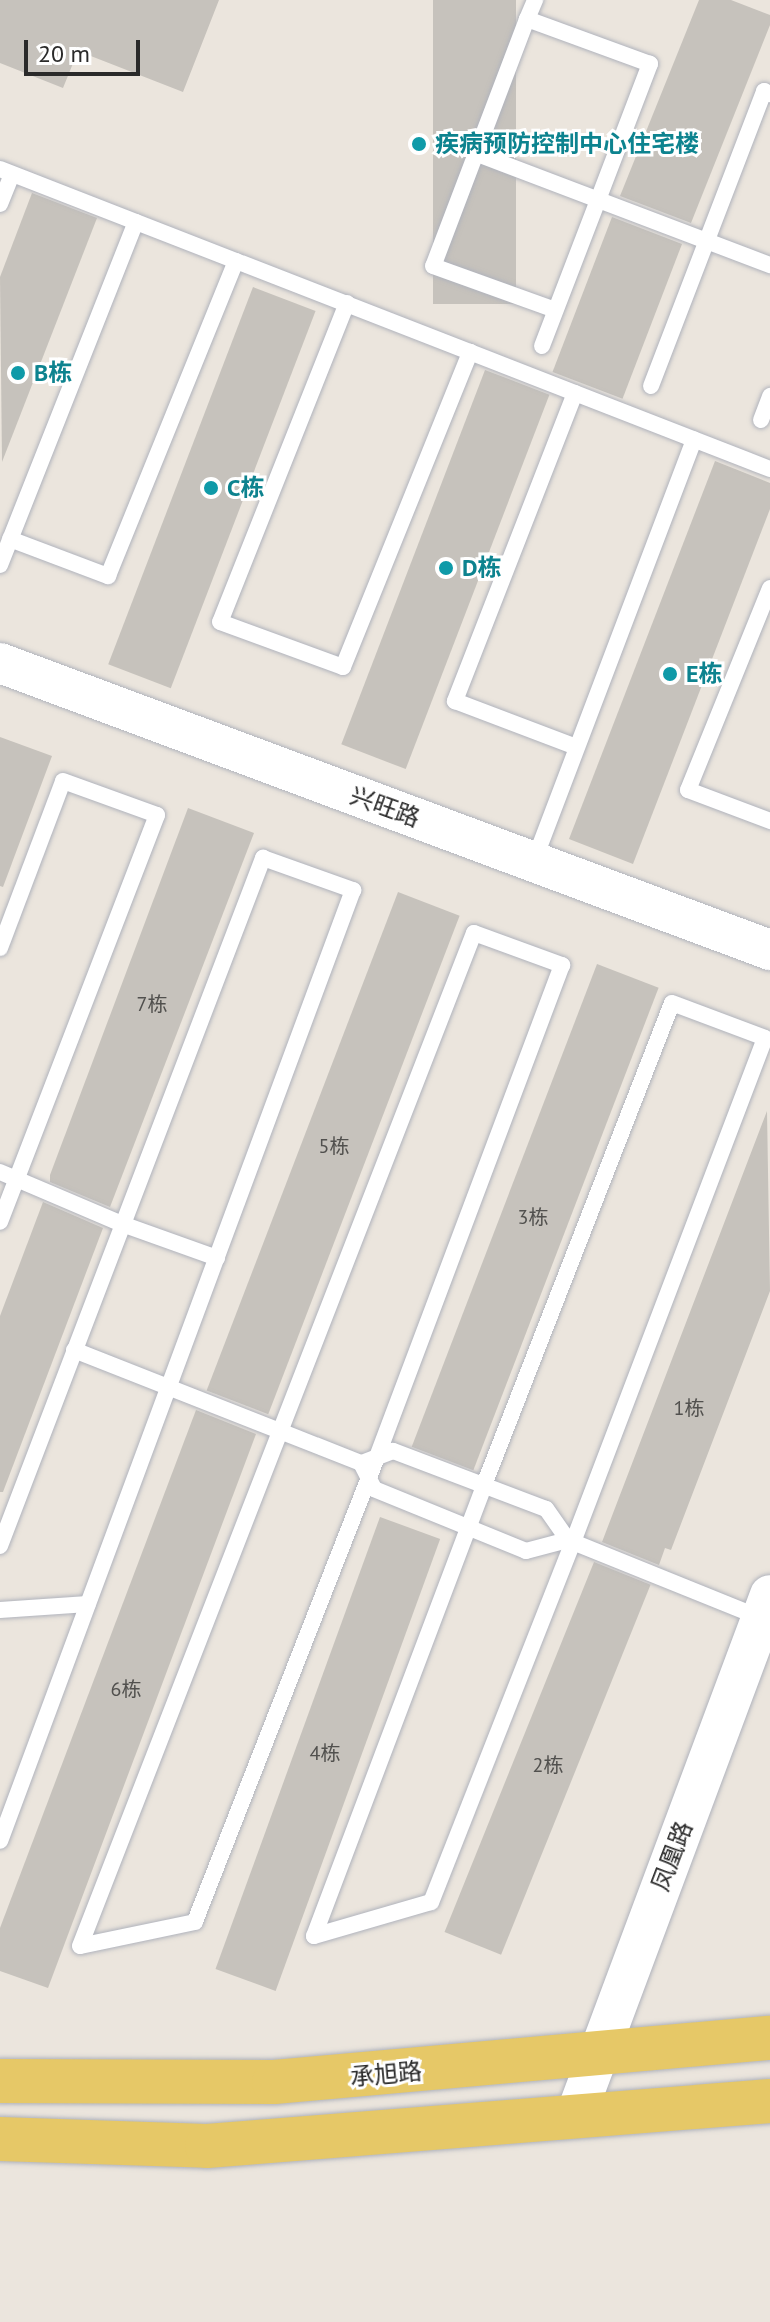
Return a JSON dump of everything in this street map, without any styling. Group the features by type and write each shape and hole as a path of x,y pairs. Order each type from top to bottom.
{"main road":[{"name":"承旭路","path":"0,2081 274,2082 770,2038"},
{"path":"0,2139 207,2146 770,2101"}],"street":[{"name":"兴旺路","path":"0,663 770,950"},
{"name":"凤凰路","path":"575,2117 766,1606"}],"lane":[{"path":"535,0 433,266 555,310"},
{"path":"527,19 650,64 542,346"},
{"path":"651,386 764,91 770,94"},
{"path":"475,153 770,265"},
{"path":"0,204 6,172 770,469"},
{"path":"0,565 136,222"},
{"path":"10,539 108,576 236,261"},
{"path":"347,303 220,622 343,667 470,352"},
{"path":"575,393 455,701 576,747"},
{"path":"761,420 770,396"},
{"path":"533,862 694,439"},
{"path":"770,588 688,790 770,821"},
{"path":"0,948 63,781 157,815 0,1222"},
{"path":"0,1546 263,858 353,890 0,1841"},
{"path":"474,933 562,965 369,1466 195,1922 80,1946 474,933"},
{"path":"672,1003 765,1038 431,1902 314,1936 484,1485 672,1003"},
{"path":"0,1172 122,1224 217,1258"},
{"path":"74,1350 369,1466"},
{"path":"369,1466 393,1451 546,1509 570,1541"},
{"path":"369,1466 374,1489 526,1551 570,1541 766,1606"},
{"path":"0,1610 88,1604"}],"building":[{"path":"0,0 219,0 183,92 78,51 63,88 0,63"},
{"path":"433,0 516,0 516,304 433,304"},
{"path":"699,0 731,0 770,15 770,25 691,223 620,196"},
{"name":"B栋","path":"32,193 97,218 2,462 0,277"},
{"path":"612,217 682,244 623,399 553,372"},
{"name":"C栋","path":"253,287 316,311 171,688 108,664"},
{"name":"D栋","path":"485,370 549,395 406,769 341,744"},
{"name":"E栋","path":"715,461 770,483 770,509 633,864 569,839"},
{"path":"0,737 52,756 3,887 0,886"},
{"path":"188,808 254,833 110,1207 50,1182 50,1175"},
{"path":"398,892 460,916 268,1414 207,1391"},
{"path":"597,964 659,988 473,1470 412,1447"},
{"path":"767,1111 770,1291 671,1550 665,1548 659,1565 602,1542"},
{"path":"43,1202 103,1228 3,1492 0,1492 0,1316"},
{"path":"196,1410 256,1434 48,1988 0,1971 0,1928"},
{"path":"380,1517 440,1539 276,1991 215,1969"},
{"path":"594,1562 651,1585 501,1955 445,1932"}],"place":[{"name":"疾病预防控制中心住宅楼","path":"419,144"},
{"name":"B栋","path":"18,373"},
{"name":"C栋","path":"211,488"},
{"name":"D栋","path":"446,568"},
{"name":"E栋","path":"670,674"}]}
